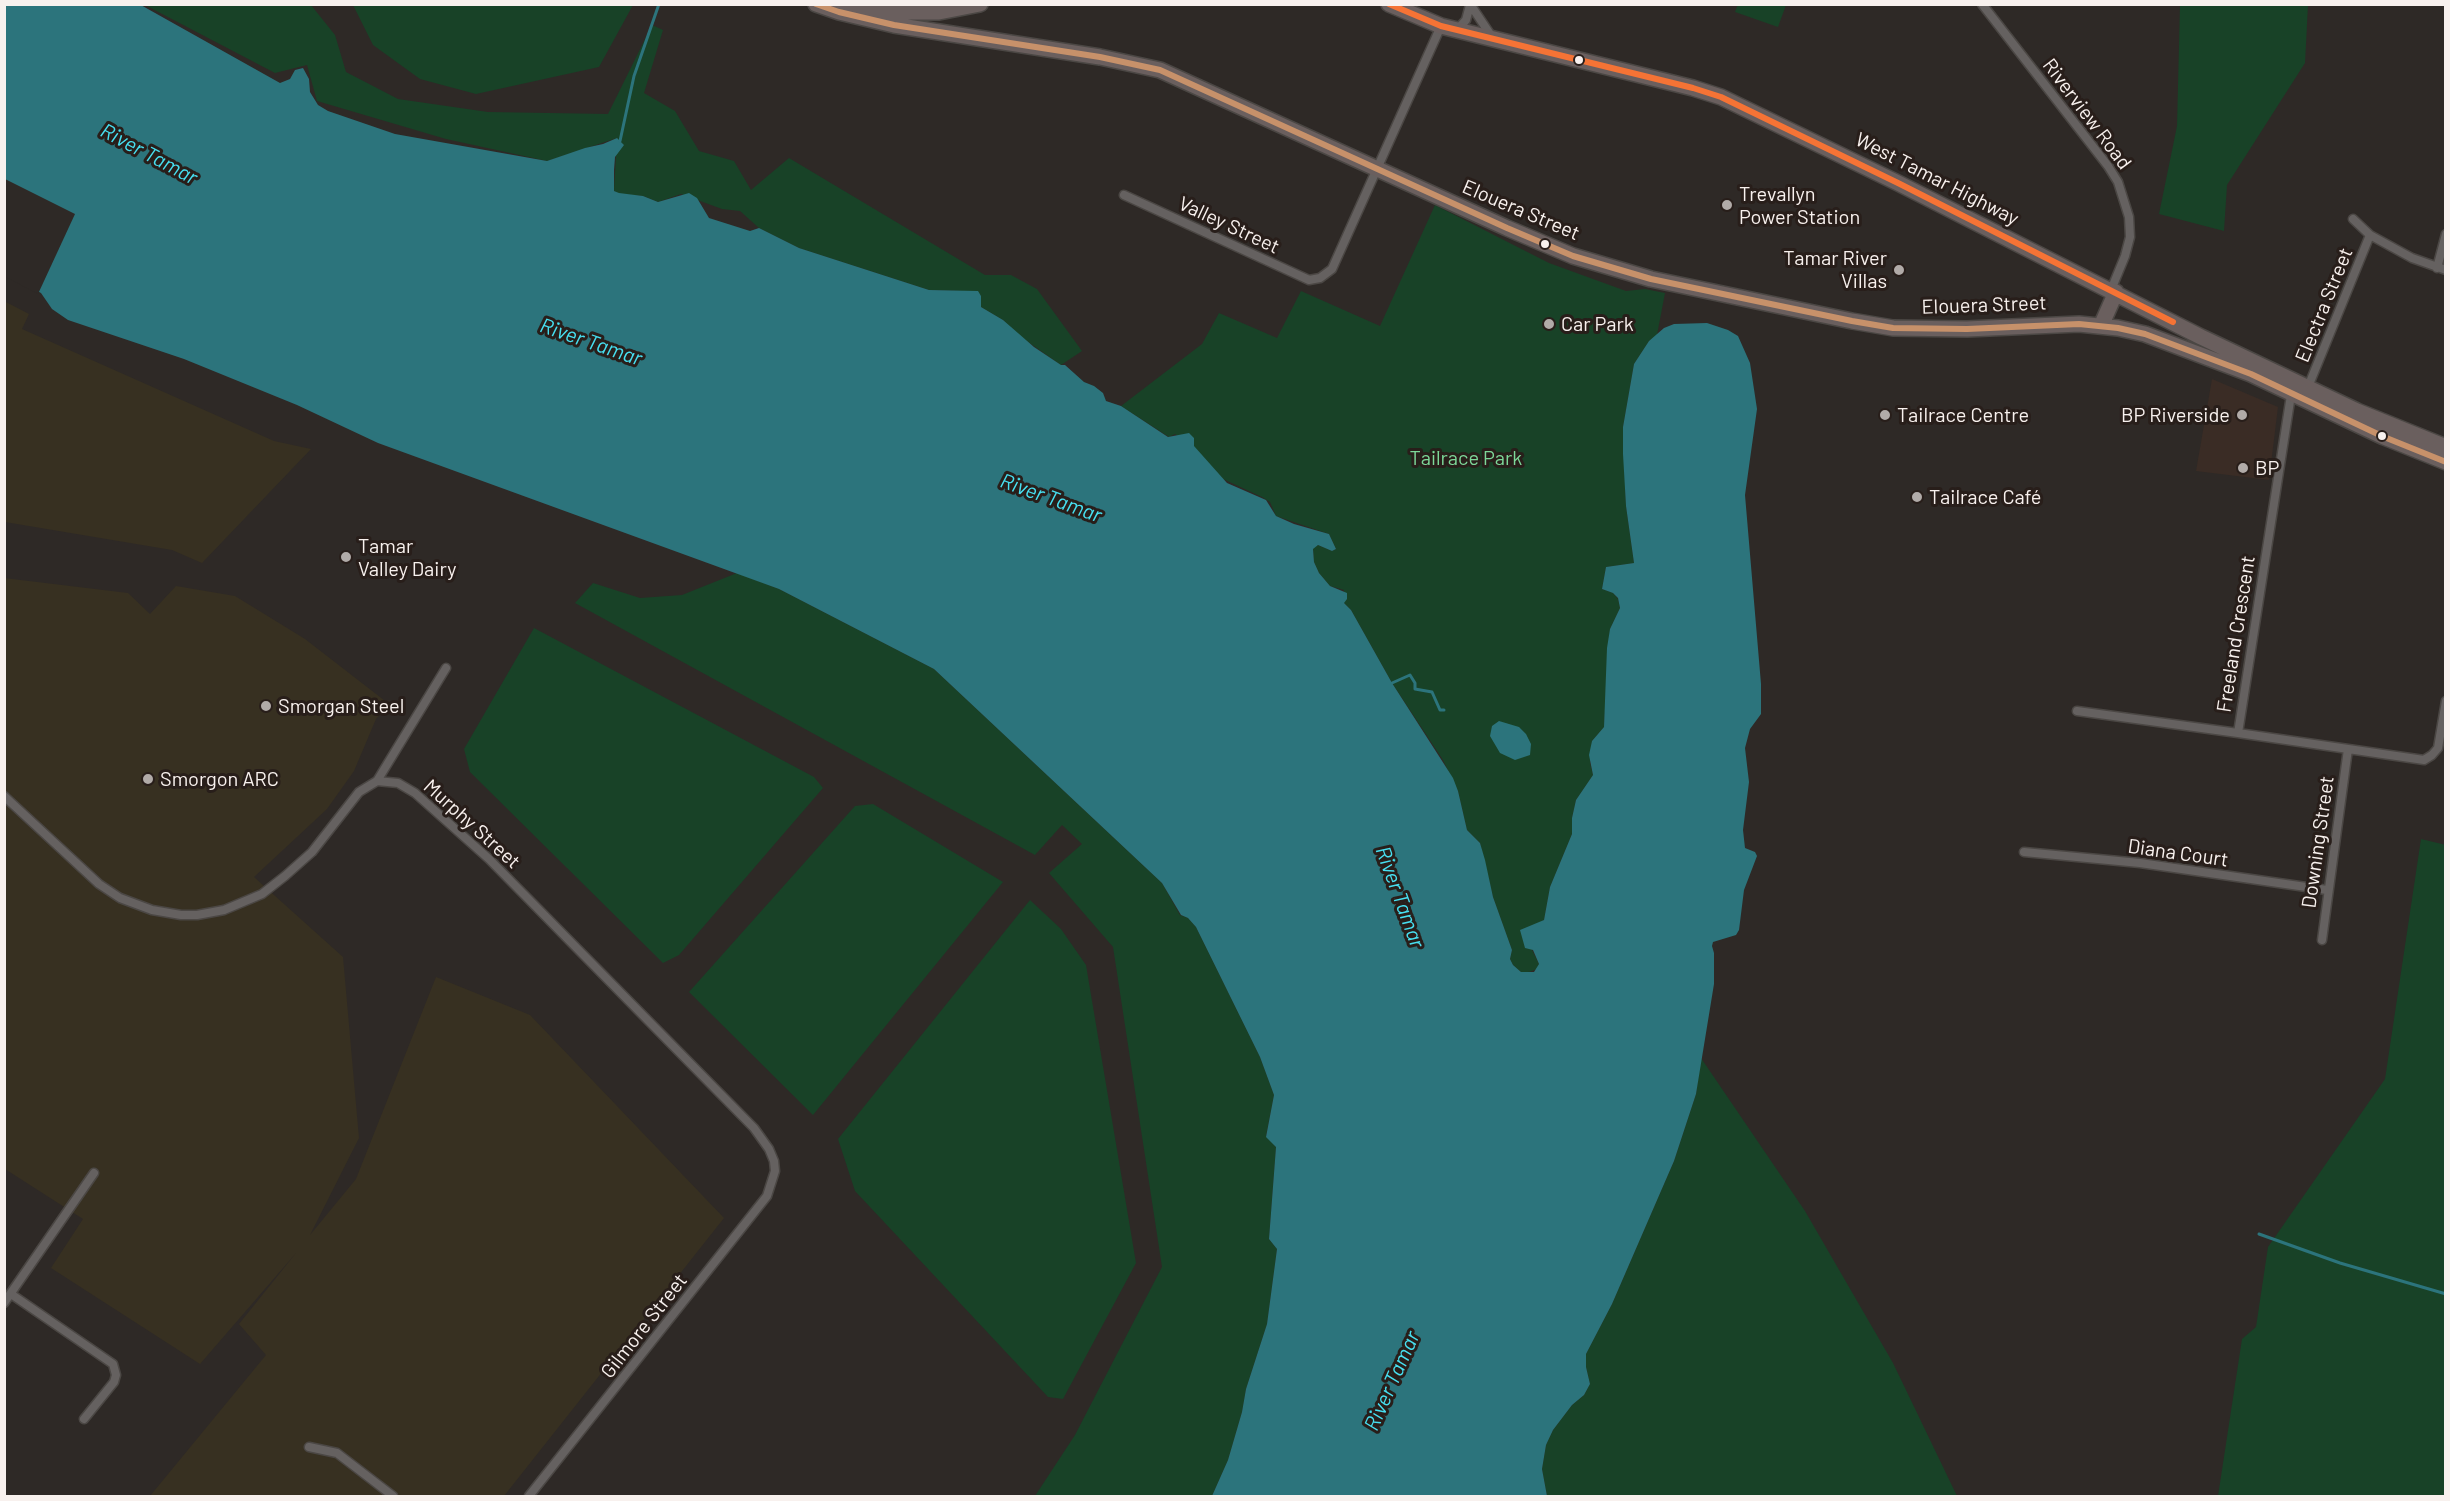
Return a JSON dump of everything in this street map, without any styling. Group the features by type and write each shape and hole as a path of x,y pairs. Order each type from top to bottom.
{"highway":[{"name":"Elouera Street","path":"816,4 870,20 1124,61 1160,70 1507,228 1573,256 1652,279 1893,328 1967,329 2057,324 2118,328 2145,334 2202,354 2251,374 2291,394"},
{"path":"852,4 892,12 980,4"},
{"name":"West Tamar Highway","path":"1389,4 1441,26 1694,88 1720,97 1777,122 2201,337 2400,430 2445,447"},
{"path":"2101,326 2114,291"},
{"path":"2291,394 2445,462"}],"street":[{"name":"Riverview Road","path":"1982,4 2118,182 2129,217 2130,237 2114,291"},
{"path":"1457,30 1466,20 1470,5"},
{"path":"1470,5 1495,40"},
{"path":"1378,168 1441,26"},
{"name":"Valley Street","path":"1124,195 1309,280 1320,278 1332,269 1378,168"},
{"path":"2353,219 2370,235 2412,258 2441,269 2445,234"},
{"name":"Electra Street","path":"2308,387 2370,235"},
{"name":"Freeland Crescent","path":"2291,394 2238,733 2424,760 2432,756 2438,748 2445,701"},
{"path":"4,796 99,884 120,898 152,910 181,915 224,910 262,894 312,852 359,792 377,781 446,668"},
{"path":"2077,711 2238,733"},
{"name":"Downing Street","path":"2322,940 2327,890 2348,750"},
{"name":"Murphy Street","path":"377,781 398,783 415,793 489,859 754,1128 770,1149 775,1171"},
{"name":"Diana Court","path":"2024,852 2140,863 2327,890"},
{"name":"Gilmore Street","path":"530,1497 759,1208 767,1196 775,1171"},
{"path":"4,1303 94,1173"},
{"path":"11,1294 113,1364 116,1375 114,1382 84,1419"},
{"path":"309,1447 337,1453 393,1497"}],"shaded area":[{"path":"4,301 29,314 22,329 274,441 311,449 202,563 172,550 5,522"},
{"path":"2212,379 2278,407 2269,480 2196,471"},
{"path":"4,578 128,593 150,614 176,586 235,596 305,639 389,704 376,719 354,771 327,809 254,877 343,957 359,1138 310,1235 356,1179 436,977 530,1015 724,1218 504,1496 150,1496 266,1355 239,1324 296,1253 200,1364 51,1268 83,1219 5,1169"}],"green space":[{"path":"1738,4 1786,5 1778,27 1735,12"},
{"path":"145,5 311,5 335,35 346,72 398,99 488,112 608,114 652,25 663,30 644,93 675,111 699,151 734,161 751,190 789,158 985,275 1011,275 1037,289 1082,351 1061,365 1021,337 1003,320 981,307 981,296 963,291 929,290 799,248 759,228 740,211 722,209 681,194 658,202 643,196 619,194 614,191 617,138 547,161 446,139 317,101 307,65 275,73"},
{"path":"353,5 633,5 599,67 476,94 420,79 373,45"},
{"path":"2180,5 2308,5 2305,63 2227,185 2224,231 2159,214 2177,126"},
{"name":"Tailrace Park","path":"1435,205 1549,263 1626,291 1645,289 1665,293 1657,335 1649,341 1634,364 1623,427 1626,506 1634,563 1606,567 1602,589 1613,593 1618,599 1620,608 1610,629 1604,727 1592,741 1590,763 1593,775 1576,800 1572,818 1572,834 1550,887 1544,920 1537,924 1532,950 1539,964 1537,969 1526,973 1513,965 1510,959 1512,950 1493,897 1480,843 1467,830 1458,791 1443,760 1392,683 1351,610 1344,603 1344,590 1330,586 1319,573 1314,562 1313,548 1318,545 1332,551 1336,549 1329,534 1276,516 1270,502 1223,479 1193,446 1175,434 1169,437 1121,406 1202,344 1219,313 1277,338 1301,291 1380,326"},
{"path":"737,573 779,589 934,669 1162,883 1180,915 1188,918 1196,927 1260,1057 1274,1095 1266,1136 1276,1147 1269,1239 1277,1249 1267,1324 1246,1389 1228,1460 1212,1496 1035,1496 1075,1435 1162,1267 1113,947 1049,873 1082,844 1062,825 1035,855 575,603 593,583 640,598 682,595"},
{"path":"534,628 814,777 823,788 679,955 663,963 470,772 464,749"},
{"path":"873,804 1003,882 813,1115 689,992 855,806"},
{"path":"2421,839 2446,845 2445,1496 2218,1496 2242,1339 2256,1327 2268,1247 2385,1079"},
{"path":"1030,900 1061,929 1086,965 1136,1263 1063,1399 1048,1397 855,1191 838,1139"},
{"path":"1701,1058 1805,1211 1893,1363 1957,1496 1547,1496 1542,1469 1546,1445 1553,1430 1572,1405 1584,1395 1590,1384 1586,1354 1612,1304 1674,1161 1696,1094"}],"water":[{"name":"River Tamar","path":"139,4 280,83 290,79 295,70 303,68 309,79 310,92 318,105 328,111 395,134 547,161 617,138 624,145 615,157 614,191 643,196 658,202 689,193 697,198 709,218 750,231 759,228 799,248 929,290 978,291 981,296 981,307 1003,320 1034,347 1061,365 1065,365 1084,382 1094,386 1103,393 1106,401 1121,406 1168,437 1189,433 1194,438 1194,446 1227,483 1266,500 1276,516 1329,534 1336,549 1332,551 1318,545 1313,549 1314,562 1319,573 1330,586 1347,593 1344,603 1351,610 1392,683 1453,778 1467,830 1480,843 1493,897 1512,950 1510,959 1521,972 1534,972 1539,964 1533,950 1525,948 1520,930 1544,920 1550,887 1572,834 1572,818 1576,800 1593,775 1589,755 1592,741 1604,727 1607,648 1610,629 1620,608 1618,598 1613,593 1602,589 1606,567 1634,563 1626,506 1623,427 1634,364 1649,341 1664,328 1674,324 1707,323 1738,336 1750,363 1757,409 1745,495 1761,684 1761,714 1750,729 1745,748 1749,782 1743,830 1745,848 1755,852 1757,856 1744,890 1739,930 1736,935 1713,942 1714,984 1696,1094 1674,1161 1612,1304 1586,1354 1590,1384 1584,1395 1572,1405 1553,1430 1546,1445 1542,1469 1547,1496 1212,1496 1228,1460 1246,1389 1267,1324 1277,1249 1269,1239 1276,1147 1266,1137 1274,1095 1260,1057 1196,927 1188,918 1181,915 1162,883 934,669 779,589 378,443 297,405 184,359 68,320 52,309 41,293 5,273 5,5"},
{"path":"1499,721 1519,727 1526,734 1531,744 1530,755 1515,760 1500,753 1490,736 1492,726"}],"pier":[{"path":"5,179 75,214 38,294 4,276"}],"waterway":[{"path":"620,141 634,76 659,4"},
{"path":"1392,683 1410,675 1415,683 1415,689 1432,692 1440,710 1444,710"},
{"path":"2259,1234 2340,1263 2446,1294"}],"transit line":[{"path":"816,4 894,25 1100,57 1160,70 1507,228 1573,256 1651,279 1893,328 1967,329 2079,324 2118,328 2145,334 2251,374 2384,437 2446,462"},
{"path":"1389,4 1441,26 1693,88 1721,97 1898,183 2173,322"}],"place":[{"name":"Trevallyn Power Station","path":"1727,205"},
{"name":"Tamar River Villas","path":"1899,270"},
{"name":"Car Park","path":"1549,324"},
{"name":"Tailrace Centre","path":"1885,415"},
{"name":"BP Riverside","path":"2242,415"},
{"name":"BP","path":"2243,468"},
{"name":"Tailrace Café","path":"1917,497"},
{"name":"Tamar Valley Dairy","path":"346,557"},
{"name":"Smorgan Steel","path":"266,706"},
{"name":"Smorgon ARC","path":"148,779"}]}
